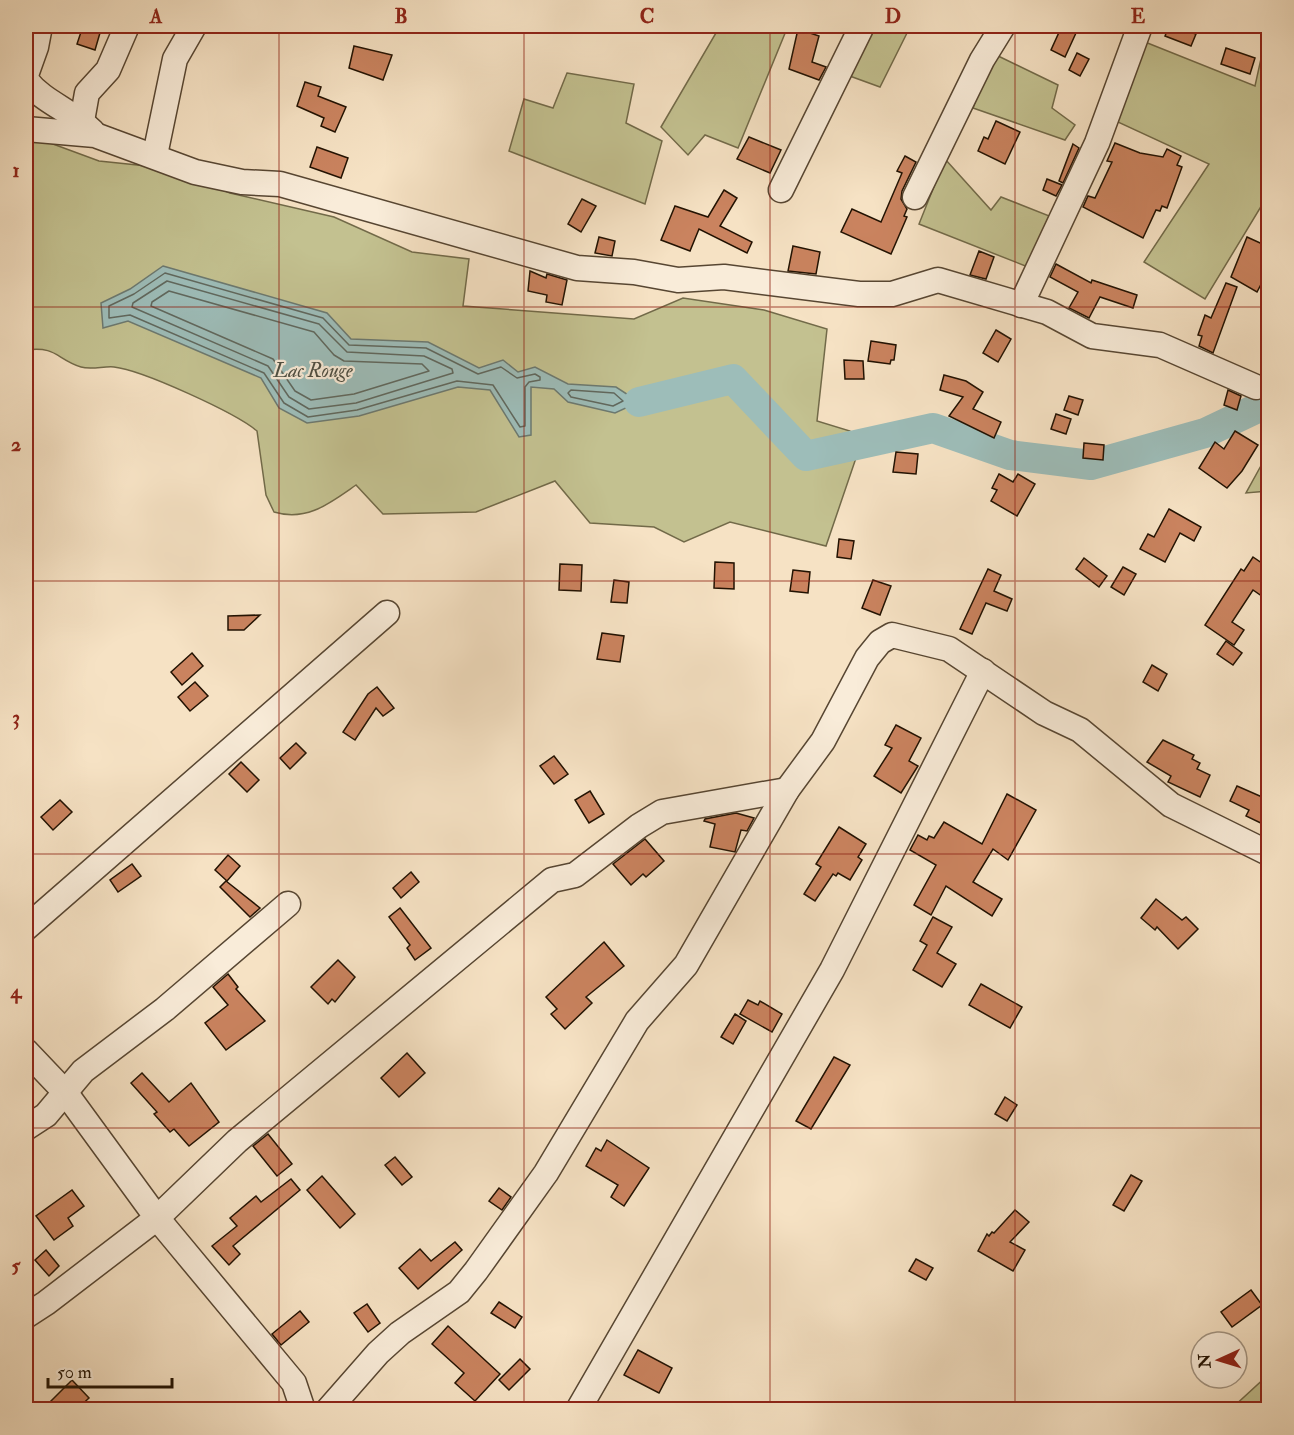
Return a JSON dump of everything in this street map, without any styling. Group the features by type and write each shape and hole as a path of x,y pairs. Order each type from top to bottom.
{"street":[{"path":"26,75 36,47 40,26"},
{"path":"89,128 87,93 108,70 127,26"},
{"path":"154,155 175,59 194,26"},
{"path":"781,190 862,26"},
{"path":"915,197 982,60 1003,26"},
{"path":"1021,304 1097,143 1140,26"},
{"path":"26,80 37,94 89,128 170,164 242,182 280,184 577,268 634,272 678,280 724,277 859,294 892,294 938,280 1047,312 1092,336 1160,345 1256,387"},
{"path":"26,129 89,128"},
{"path":"26,928 387,613"},
{"path":"328,1410 378,1353 400,1333 459,1293 476,1271 546,1173 637,1022 686,965 787,790 823,741 867,658 880,642 892,635 949,649 1044,713 1080,730 1171,805 1269,853"},
{"path":"578,1410 832,970 983,671"},
{"path":"26,1316 157,1218 237,1141 552,880 575,875 639,826 663,812 787,790"},
{"path":"26,1128 46,1114 83,1071 165,1009 288,904"},
{"path":"26,1051 65,1092 157,1218 294,1383 303,1410"}],"shaded area":[{"path":"720,26 788,26 738,148 705,135 688,155 661,127"},
{"path":"869,26 910,27 880,87 847,75"},
{"path":"1268,27 1268,195 1205,299 1144,262 1209,164 1107,117 1145,42 1255,86"},
{"path":"992,53 1058,85 1052,108 1075,125 1065,140 973,108"},
{"path":"567,73 634,84 626,123 662,141 645,204 509,151 524,99 553,108"},
{"path":"34,137 99,161 147,166 183,174 230,193 334,217 412,252 469,259 463,306 634,319 683,298 764,310 827,329 817,421 850,431 856,458 826,546 730,522 684,542 654,527 590,523 555,481 476,512 383,514 356,485 308,513 297,515 274,512 266,495 257,431 246,423 166,384 127,370 114,367 81,367 44,350 26,350 26,142"},
{"path":"945,159 991,210 1001,197 1057,219 1028,267 919,224"},
{"path":"1268,453 1268,491 1246,493"},
{"path":"1268,1375 1268,1409 1231,1409"}],"water":[{"name":"Lac Rouge","path":"163,266 327,313 351,339 428,342 479,368 503,360 518,372 535,367 568,384 616,387 639,402 615,413 568,402 554,389 531,387 531,435 519,437 490,390 458,387 359,416 307,423 279,408 261,378 128,321 103,328 101,303 130,289"}],"building":[{"path":"83,26 102,26 95,50 77,44"},
{"path":"1169,26 1196,34 1191,46 1165,36"},
{"path":"1061,28 1076,33 1065,57 1051,50"},
{"path":"798,29 819,36 812,62 826,67 819,80 789,69"},
{"path":"354,46 392,55 383,80 349,68"},
{"path":"1226,48 1255,58 1250,74 1221,64"},
{"path":"1077,53 1089,59 1080,76 1069,70"},
{"path":"305,82 321,87 318,96 346,107 335,132 321,126 324,118 297,106"},
{"path":"996,121 1020,132 1005,164 978,151 984,137 988,139"},
{"path":"749,137 781,150 770,173 737,159"},
{"path":"1115,143 1140,153 1163,157 1167,149 1181,156 1177,165 1182,167 1167,208 1162,206 1160,211 1156,210 1143,238 1083,207 1088,196 1095,198 1112,162 1107,161"},
{"path":"1073,144 1079,148 1063,183 1059,181"},
{"path":"317,147 348,158 341,178 310,167"},
{"path":"905,156 916,162 902,191 901,199 907,209 904,216 907,217 891,254 841,232 852,209 881,222 902,173 897,171"},
{"path":"1047,179 1062,185 1056,196 1043,190"},
{"path":"724,190 737,198 720,226 752,242 747,253 699,229 690,251 661,240 675,206 708,217"},
{"path":"582,199 596,206 581,232 568,224"},
{"path":"599,237 615,241 612,256 595,253"},
{"path":"1247,237 1269,247 1269,269 1257,292 1231,277"},
{"path":"793,246 820,252 816,274 788,271"},
{"path":"979,251 994,257 986,279 970,275"},
{"path":"1056,264 1091,283 1092,280 1137,295 1133,308 1100,297 1089,318 1069,308 1078,292 1050,277"},
{"path":"530,271 546,278 547,274 567,280 562,305 546,302 547,295 528,291"},
{"path":"1226,283 1237,287 1213,353 1199,346 1202,336 1198,335 1205,315 1211,318"},
{"path":"996,330 1011,339 998,362 983,353"},
{"path":"871,341 896,345 894,360 891,360 890,364 868,361"},
{"path":"844,360 863,361 864,379 845,379"},
{"path":"944,375 966,381 983,392 973,409 1001,422 994,438 949,416 963,397 940,390"},
{"path":"1228,390 1241,396 1237,410 1224,405"},
{"path":"1069,396 1083,400 1078,415 1064,410"},
{"path":"1056,414 1071,419 1066,434 1051,429"},
{"path":"1235,431 1258,445 1242,471 1227,488 1199,468 1215,442 1224,449"},
{"path":"1084,443 1104,445 1103,460 1083,458"},
{"path":"896,452 918,454 916,474 893,472"},
{"path":"999,474 1013,482 1018,474 1035,484 1017,516 991,501 997,490 992,488"},
{"path":"1169,509 1201,527 1194,541 1180,533 1165,562 1140,549 1148,534 1154,537"},
{"path":"839,539 854,541 851,559 837,557"},
{"path":"1253,557 1269,568 1269,601 1253,590 1232,622 1244,630 1234,645 1205,625 1241,569 1244,571"},
{"path":"1084,558 1107,576 1099,587 1076,569"},
{"path":"715,562 734,563 734,589 714,588"},
{"path":"560,564 582,565 581,591 559,590"},
{"path":"1123,567 1136,574 1124,595 1111,587"},
{"path":"988,569 1001,575 994,591 1012,599 1007,611 986,603 972,634 960,629"},
{"path":"793,570 810,572 808,593 790,591"},
{"path":"614,580 629,582 627,603 611,602"},
{"path":"873,580 891,586 880,615 862,608"},
{"path":"260,615 244,630 228,630 228,616"},
{"path":"602,633 624,636 620,662 597,659"},
{"path":"1226,641 1242,653 1233,665 1217,654"},
{"path":"192,653 203,666 182,685 171,672"},
{"path":"1152,665 1167,674 1158,691 1143,682"},
{"path":"195,682 208,696 190,711 178,697"},
{"path":"377,687 394,708 383,716 376,708 355,740 343,732 368,694"},
{"path":"896,725 921,738 909,761 918,766 901,793 874,776 892,748 885,745"},
{"path":"1163,740 1194,755 1192,759 1200,763 1197,769 1210,775 1200,797 1168,782 1171,776 1147,762"},
{"path":"296,743 306,753 290,769 280,758"},
{"path":"554,756 568,774 554,784 540,766"},
{"path":"241,762 259,780 247,792 229,774"},
{"path":"1237,786 1269,800 1269,827 1246,816 1249,810 1230,801"},
{"path":"590,791 604,814 589,823 575,800"},
{"path":"1007,794 1036,810 1008,860 993,849 973,882 1002,899 992,916 946,886 931,915 914,905 936,865 910,850 918,835 927,840 929,836 934,838 944,822 982,844"},
{"path":"60,800 72,812 53,830 41,817"},
{"path":"736,813 754,818 747,831 741,830 735,852 710,847 715,824 704,821 705,819"},
{"path":"839,827 866,844 858,857 862,860 850,880 838,873 836,876 833,874 815,901 804,894 821,867 816,864"},
{"path":"645,839 664,861 646,877 643,874 631,885 613,864"},
{"path":"228,855 240,866 227,881 215,870"},
{"path":"132,864 141,876 118,892 110,880"},
{"path":"411,872 419,882 401,898 393,888"},
{"path":"226,881 260,908 250,917 220,887"},
{"path":"1156,899 1182,920 1186,917 1198,929 1178,949 1157,927 1155,930 1141,918"},
{"path":"400,908 431,948 415,960 407,948 410,945 389,917"},
{"path":"933,917 952,927 937,953 956,964 942,987 913,970 927,945 920,941"},
{"path":"604,942 624,966 586,997 592,1003 565,1029 551,1014 557,1009 546,997"},
{"path":"338,960 355,977 335,1002 332,999 328,1004 311,987"},
{"path":"228,974 238,987 236,989 265,1021 226,1050 205,1023 228,1005 213,987"},
{"path":"981,984 1022,1007 1010,1028 969,1005"},
{"path":"748,1000 758,1005 760,1001 782,1014 772,1032 740,1014"},
{"path":"735,1014 746,1021 733,1044 721,1037"},
{"path":"407,1053 425,1073 399,1097 381,1078"},
{"path":"834,1057 850,1065 811,1129 796,1121"},
{"path":"142,1073 169,1102 191,1083 219,1122 189,1146 174,1129 170,1132 154,1114 157,1112 131,1083"},
{"path":"1005,1097 1017,1105 1007,1121 995,1114"},
{"path":"268,1134 292,1164 277,1176 253,1146"},
{"path":"607,1140 649,1168 624,1206 611,1197 618,1185 586,1166 596,1148 601,1151"},
{"path":"395,1157 412,1177 402,1185 385,1165"},
{"path":"1131,1175 1142,1181 1124,1211 1113,1205"},
{"path":"322,1176 355,1214 340,1228 307,1190"},
{"path":"291,1179 300,1190 233,1246 240,1254 229,1265 212,1246 237,1226 230,1218 256,1196 261,1202"},
{"path":"499,1188 511,1197 502,1210 489,1201"},
{"path":"72,1190 84,1206 68,1218 73,1226 54,1240 36,1216"},
{"path":"1015,1210 1029,1222 1010,1242 1025,1250 1013,1271 978,1251 987,1234 989,1236 992,1232 994,1233"},
{"path":"455,1242 462,1250 418,1289 399,1268 420,1249 431,1261"},
{"path":"46,1250 59,1266 49,1276 35,1260"},
{"path":"916,1259 933,1268 926,1280 909,1271"},
{"path":"1251,1290 1262,1305 1232,1327 1221,1312"},
{"path":"499,1302 522,1317 515,1328 491,1313"},
{"path":"367,1304 380,1323 368,1332 354,1313"},
{"path":"300,1311 309,1322 281,1345 272,1334"},
{"path":"448,1326 500,1374 475,1401 455,1383 464,1373 432,1344"},
{"path":"638,1350 672,1368 659,1393 624,1375"},
{"path":"520,1359 530,1369 509,1390 499,1380"},
{"path":"72,1380 89,1398 76,1410 42,1410"}],"waterway":[{"path":"639,402 733,379 806,456 933,428 1010,455 1091,465 1205,433 1268,403"}]}
